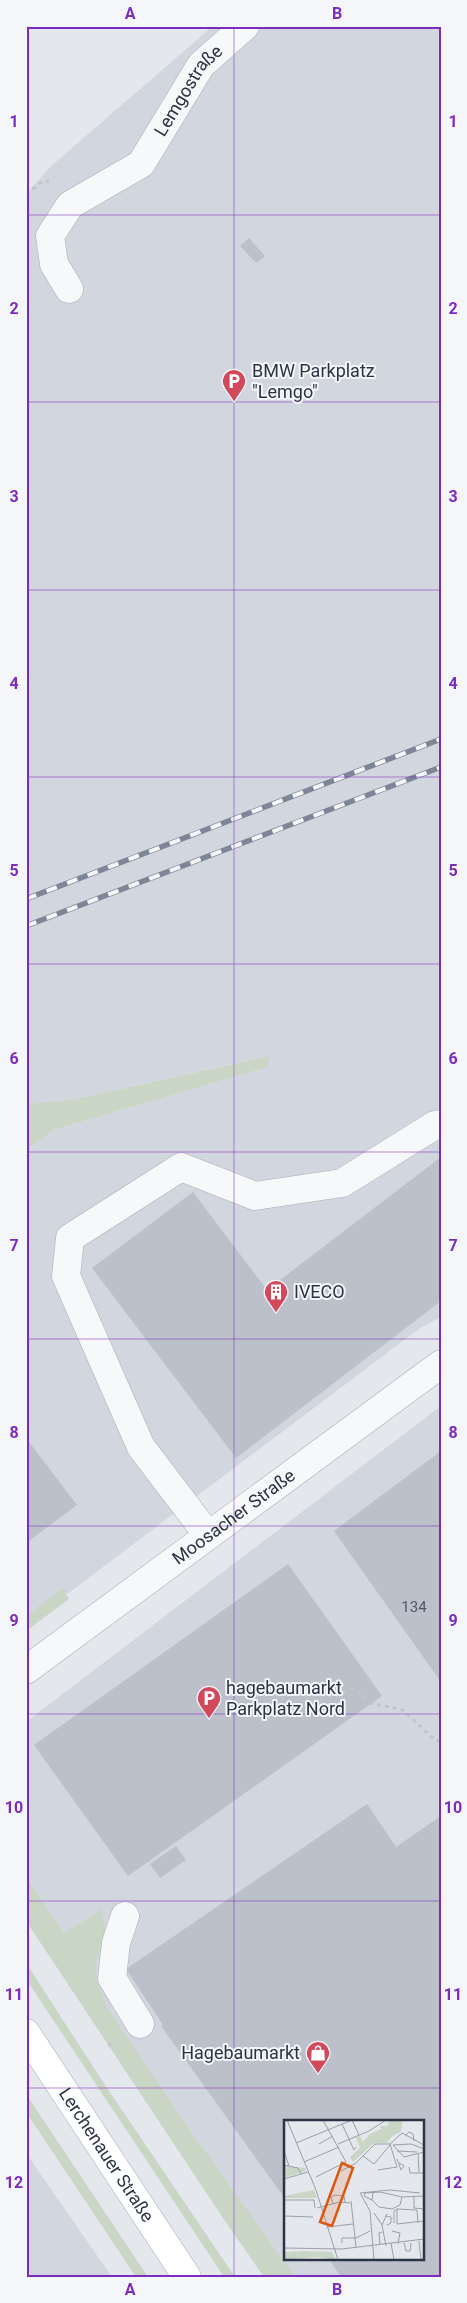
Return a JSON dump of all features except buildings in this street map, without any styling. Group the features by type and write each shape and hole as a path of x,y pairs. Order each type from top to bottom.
{"main road":[{"name":"Lerchenauer Straße","path":"26,2033 187,2277"}],"street":[{"name":"Lemgostraße","path":"69,289 54,264 50,236 70,205 141,164 201,65 245,26"},
{"path":"208,1535 141,1446 66,1276 70,1238 180,1168 255,1196 342,1183 435,1125 441,1124"},
{"name":"Moosacher Straße","path":"26,1670 441,1364"},
{"path":"125,1916 116,1943 112,1978 140,2024"}],"path":[{"path":"305,1705 355,1690 371,1703 403,1710 436,1740 441,1740"}],"shaded area":[{"path":"213,26 441,26 441,1317 420,1328 26,1625 26,1151 53,1130 268,1067 268,1056 76,1099 26,1104 26,194 50,167"},
{"path":"441,1406 441,2277 271,2277 26,1911 26,1722"},
{"path":"26,2153 39,2172 112,2277 26,2277"}],"green space":[{"path":"269,1056 268,1067 53,1130 26,1151 26,1104 76,1099"},
{"path":"62,1589 69,1599 26,1631 26,1616"},
{"path":"26,1878 64,1933 102,1909 106,1931 96,1962 97,1982 106,2006 184,2122 295,2277 264,2277 225,2221 26,1921"},
{"path":"26,1963 105,2085 235,2277 224,2277 26,1979"},
{"path":"26,2094 148,2277 136,2277 26,2112"}],"railway":[{"path":"26,899 441,739"},
{"path":"26,926 441,767"}],"place":[{"name":"BMW Parkplatz \"Lemgo\"","path":"234,402"},
{"name":"IVECO","path":"276,1313"},
{"name":"hagebaumarkt Parkplatz Nord","path":"209,1719"},
{"name":"Hagebaumarkt","path":"318,2074"}]}
